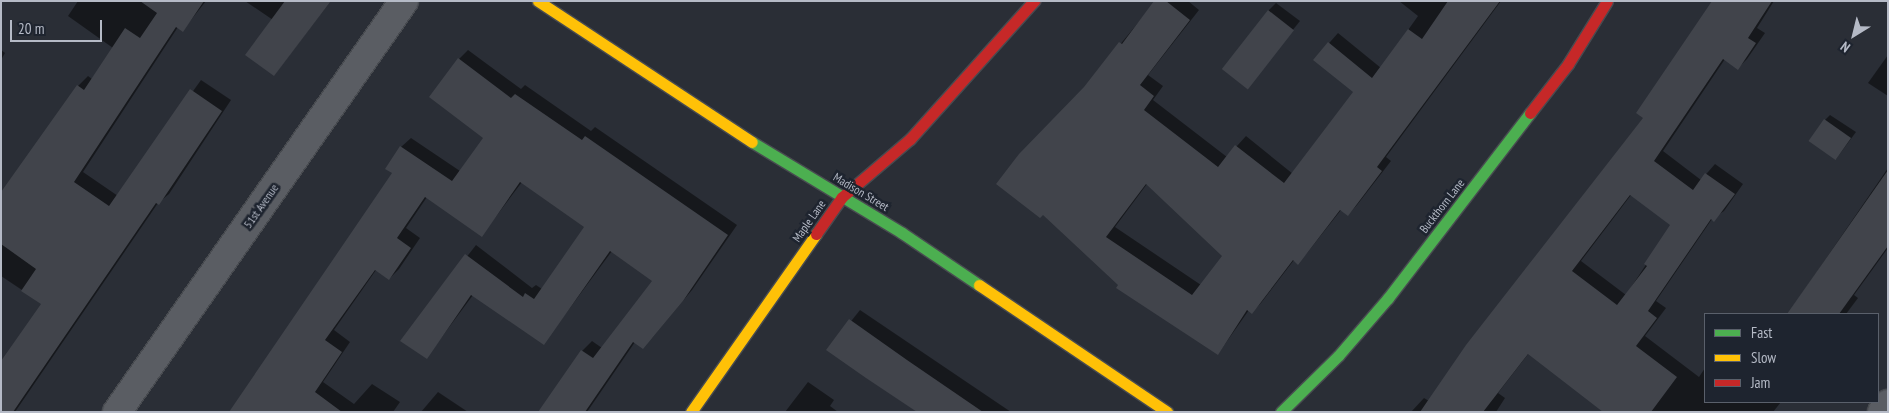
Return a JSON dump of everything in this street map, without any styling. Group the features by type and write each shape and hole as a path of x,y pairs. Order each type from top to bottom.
{"street":[{"name":"51st Avenue","path":"117,412 404,1"},
{"name":"Madison Street","path":"538,1 784,163 902,233 1167,412"},
{"name":"Maple Lane","path":"691,412 842,197 910,139 1034,1"},
{"name":"Buckthorn Lane","path":"1281,412 1338,356 1388,298 1568,64 1607,1"},
{"path":"1882,412 1888,404"}],"building":[{"path":"140,1 204,1 183,32 176,27 74,182 109,206 190,89 222,111 159,205 156,203 13,412 1,412 1,361 41,304 21,291 36,269 1,244 1,192 77,85 84,90 125,28 140,38 157,13"},
{"path":"285,1 331,1 274,76 245,55"},
{"path":"1154,1 1166,1 1190,20 1140,85 1154,96 1144,110 1218,167 1235,145 1284,183 1353,92 1313,60 1328,42 1372,78 1408,29 1422,39 1448,1 1500,1 1377,167 1382,171 1348,216 1340,210 1298,265 1293,260 1252,314 1247,310 1218,355 1116,288 1118,285 1043,215 1040,218 996,184 1019,154 1084,87 1119,42 1122,44","holes":["1146,184 1222,256 1192,295 1106,237"]},
{"path":"1712,1 1772,1 1748,38 1756,43 1738,70 1723,59 1654,161 1693,190 1705,173 1735,194 1714,222 1711,219 1648,311 1657,318 1636,346 1677,377 1651,412 1603,412 1528,354 1483,412 1420,412 1466,345 1643,118 1636,113","holes":["1630,195 1670,225 1644,264 1647,266 1617,305 1572,271"]},
{"path":"1268,10 1294,30 1248,89 1222,69"},
{"path":"458,58 511,98 515,94 582,140 585,136 728,235 683,301 643,349 633,342 585,412 538,412 581,350 593,358 652,281 610,251 544,345 471,295 427,359 400,341 465,254 523,297 525,293 534,299 584,227 520,182 482,237 425,197 397,238 411,248 389,280 375,270 325,340 342,352 315,392 342,412 229,412 392,173 385,169 400,146 452,181 483,138 429,97"},
{"path":"1824,119 1851,138 1836,160 1809,141"},
{"path":"1888,170 1888,246 1840,313 1788,313"},
{"path":"849,319 983,412 917,412 866,378 826,350"}],"traffic: fast":[{"path":"1281,412 1338,356 1388,298 1530,113"},
{"path":"752,142 902,233 979,285"}],"traffic: slow":[{"path":"538,1 752,142"},
{"path":"691,412 816,234"},
{"path":"979,285 1167,412"}],"traffic: jam":[{"path":"816,234 842,197 910,139 1034,1"},
{"path":"1530,113 1568,64 1607,1"}]}
